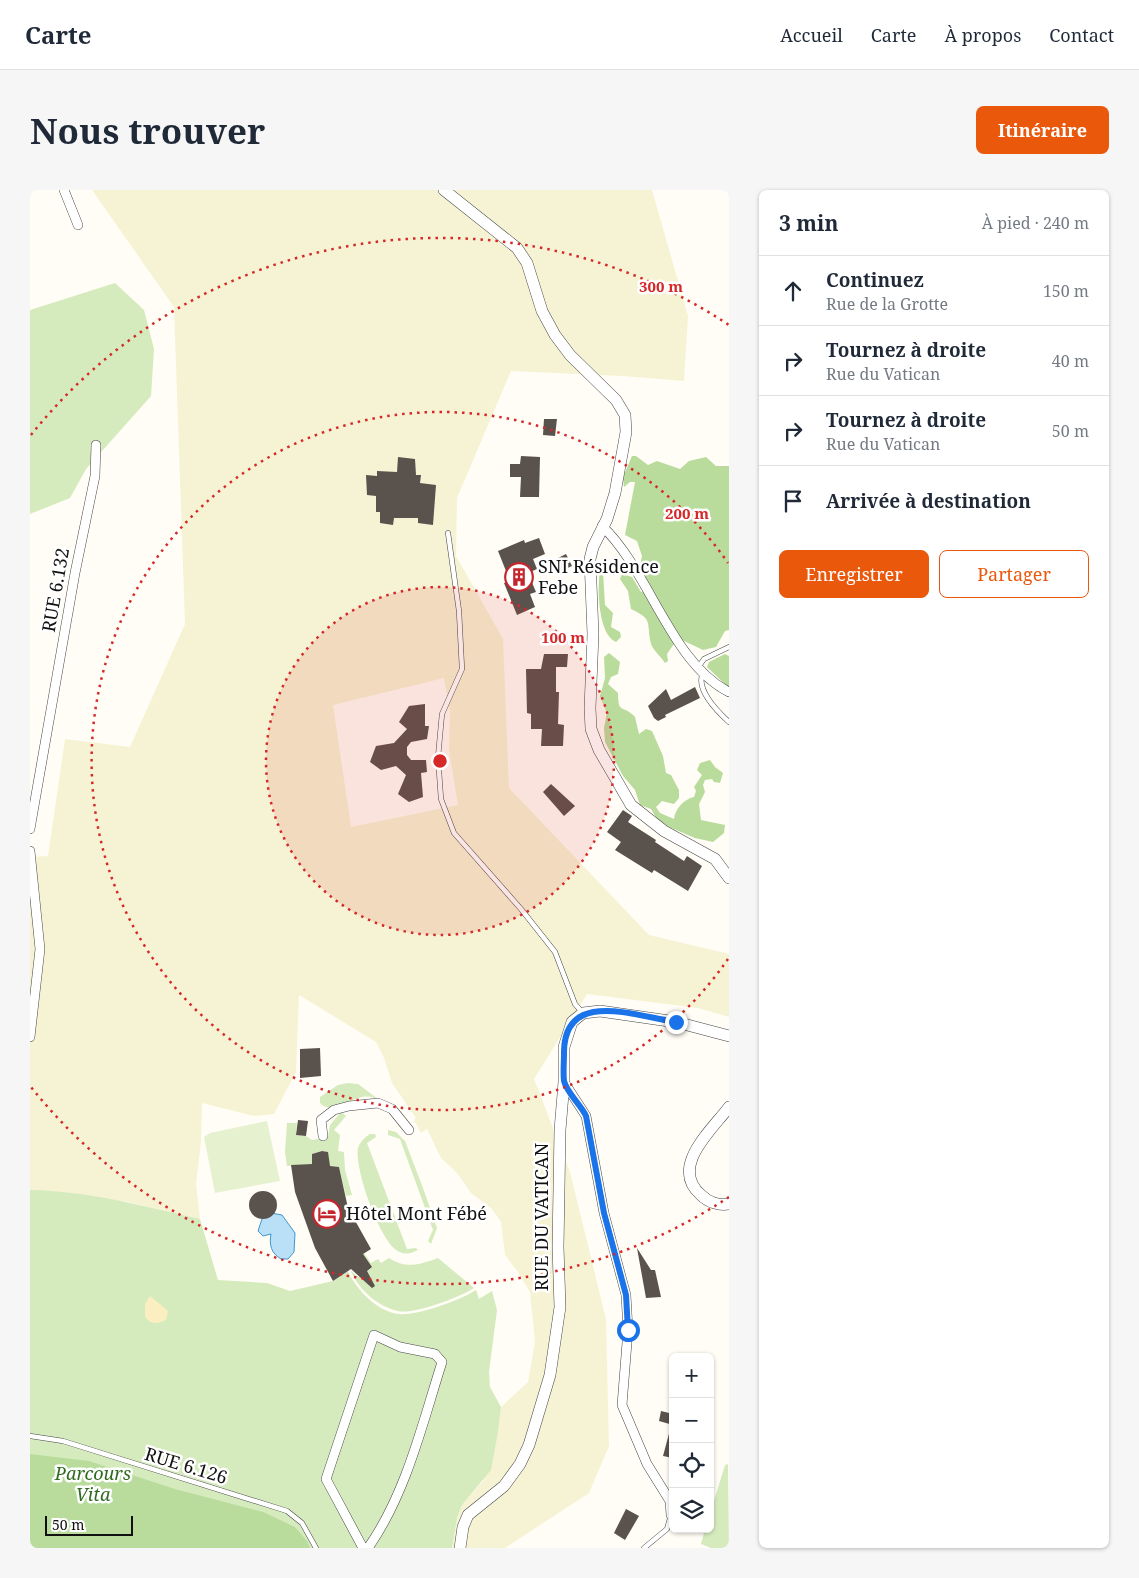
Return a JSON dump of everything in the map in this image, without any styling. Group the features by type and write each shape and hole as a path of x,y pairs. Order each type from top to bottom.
{"street":[{"path":"64,190 78,225"},
{"path":"444,190 517,248 527,263 542,311 555,335 570,355 622,407 627,423 615,493 590,559 593,634 590,698 591,729 603,758 631,805 664,831 715,859 729,878"},
{"name":"RUE 6.132","path":"30,829 95,476 96,445"},
{"path":"602,526 621,550 683,648 701,669 729,692"},
{"path":"30,851 40,949 30,1037"},
{"path":"583,1013 611,1012 676,1022 729,1036"},
{"name":"RUE DU VATICAN","path":"460,1548 463,1527 468,1515 504,1486 520,1464 529,1445 550,1375 560,1307 558,1169 564,1082 564,1047 567,1032 572,1022 583,1013"},
{"path":"564,1082 581,1104 586,1116 604,1213 626,1295 628,1330 622,1406 647,1464 669,1499"},
{"path":"323,1136 321,1120 334,1110 349,1106 378,1103 392,1109 409,1130"},
{"path":"729,1107 695,1150 688,1170 692,1184 704,1198 717,1204 729,1204"},
{"path":"364,1548 326,1479 374,1335 400,1347 435,1354 442,1362 407,1470 384,1525 368,1548"}],"lane":[{"path":"448,533 459,611 462,670 442,714 438,757 441,799 450,825 463,845 521,909 555,952 575,1004 583,1013"},
{"path":"729,647 704,659 700,683 706,694 729,722"},
{"name":"RUE 6.126","path":"30,1436 63,1441 287,1511 302,1523 316,1548"},
{"path":"644,1548 667,1530 669,1522"}],"shaded area":[{"path":"92,190 652,190 688,316 684,381 511,371 457,498 456,556 503,639 509,788 649,935 729,954 729,1017 698,1008 587,994 534,1079 570,1172 606,1319 609,1446 589,1493 505,1548 452,1548 457,1518 462,1505 483,1481 498,1432 501,1407 528,1382 535,1342 530,1292 505,1255 501,1222 492,1209 471,1193 457,1173 441,1158 427,1129 421,1133 414,1120 416,1118 392,1083 384,1058 376,1042 299,995 296,1072 274,1114 254,1116 202,1103 201,1142 196,1184 200,1219 128,1202 30,1190 30,857 48,856 65,739 130,747 185,624 174,307","holes":["444,678 450,712 449,750 458,805 351,827 333,705"]}],"green space":[{"path":"115,283 144,310 154,349 151,396 86,469 70,498 30,514 30,310"},
{"path":"632,456 636,456 648,465 657,461 680,469 689,461 706,457 716,466 729,466 729,630 725,631 716,647 703,650 682,640 676,641 667,654 668,661 665,663 651,644 648,622 643,616 631,609 628,591 620,579 622,574 632,577 641,592 644,591 648,581 639,571 642,556 637,541 625,535 635,482 630,482 624,487 623,477"},
{"path":"600,571 603,572 605,605 613,613 611,627 620,632 621,637 616,642 610,638 602,621 599,599"},
{"path":"609,653 620,662 618,674 611,677 608,684 618,693 620,707 635,717 639,734 646,729 652,731 663,756 666,773 671,775 679,790 679,798 674,804 662,801 656,807 660,813 674,819 681,805 694,797 696,791 694,787 702,775 697,770 700,763 710,760 723,773 720,783 714,782 712,779 705,780 703,785 705,792 699,804 701,820 725,825 724,833 713,842 695,838 669,827 657,819 651,809 640,805 635,790 623,776 605,742 604,728 607,713 600,696 605,678 604,657"},
{"path":"725,654 729,656 729,688 707,667 709,662"},
{"path":"358,1084 378,1099 362,1097 335,1107 324,1106 320,1103 320,1097 338,1085"},
{"path":"341,1112 346,1116 334,1130 340,1135 338,1151 344,1152 345,1170 352,1195 346,1196 339,1167 328,1166 328,1152 321,1151 312,1154 312,1164 287,1166 285,1152 287,1123 297,1123 296,1135 306,1136 312,1140 328,1137 330,1125"},
{"path":"267,1121 280,1181 215,1193 204,1137 210,1133"},
{"path":"388,1130 396,1132 405,1141 423,1188 437,1228 431,1244 428,1241 433,1230 400,1139 388,1135"},
{"path":"370,1134 375,1134 376,1137 367,1143 407,1249 416,1248 418,1250 414,1252 402,1253 393,1247 377,1222 370,1205 360,1172 358,1148"},
{"name":"Parcours Vita","path":"30,1190 95,1196 200,1219 218,1280 267,1283 290,1291 333,1281 348,1271 356,1285 375,1304 383,1309 399,1314 417,1312 439,1306 476,1290 479,1299 492,1291 497,1310 489,1372 490,1387 501,1407 498,1432 491,1470 462,1505 457,1518 452,1548 30,1548"},
{"path":"364,1253 371,1263 378,1259 381,1263 389,1258 401,1264 413,1265 438,1258 474,1288 425,1308 405,1312 390,1309 369,1296 358,1284 350,1270 358,1277 367,1271"},
{"name":"Parcours Vita","path":"30,1454 89,1461 175,1489 263,1512 295,1527 307,1541 310,1548 30,1548"},
{"path":"728,1464 729,1548 711,1548 701,1544 704,1533 714,1533 714,1501 725,1465"}],"sand":[{"path":"150,1296 168,1311 166,1320 154,1323 145,1317 145,1304"}],"water":[{"path":"271,1213 282,1215 295,1233 294,1252 288,1259 281,1259 273,1251 270,1242 271,1234 263,1236 258,1231 262,1219"}],"building":[{"path":"544,419 557,419 555,436 543,435"},
{"path":"521,456 540,457 539,497 520,497 521,477 510,477 510,464 520,464"},
{"path":"398,457 415,459 416,475 421,475 420,483 436,485 433,525 418,523 418,518 394,518 393,525 380,523 380,512 376,512 376,496 367,495 366,475 377,476 377,471 397,472"},
{"name":"SNI Résidence Febe","path":"539,538 545,554 533,559 537,569 528,573 536,592 530,594 535,607 517,615 504,583 510,581 498,551 524,540 525,543"},
{"path":"566,554 572,566 559,572 554,560"},
{"path":"544,654 568,654 567,667 556,667 556,692 559,692 558,724 564,725 563,746 541,746 542,729 531,729 531,714 527,713 526,669 541,669"},
{"path":"695,687 700,698 665,715 666,717 658,721 654,718 648,706 666,689 671,700"},
{"path":"425,704 425,726 429,726 427,739 411,742 407,747 407,755 411,760 426,760 427,772 421,773 423,797 409,802 398,794 406,775 396,766 381,770 370,762 376,746 394,743 407,729 399,722 409,706"},
{"path":"551,784 575,806 564,816 543,792"},
{"path":"623,810 632,816 628,822 656,840 655,842 684,861 687,856 702,866 688,891 654,870 652,873 615,850 621,842 607,832"},
{"path":"320,1048 321,1076 300,1078 300,1049"},
{"path":"298,1120 308,1121 306,1136 296,1135"},
{"name":"Hôtel Mont Fébé","path":"322,1151 328,1152 330,1166 339,1167 348,1208 371,1249 363,1254 372,1267 367,1271 375,1286 372,1288 351,1269 333,1281 315,1248 295,1192 291,1165 312,1164 312,1154"},
{"path":"263,1191 273,1195 277,1205 273,1215 263,1219 253,1215 249,1205 253,1195"},
{"path":"637,1248 651,1270 655,1270 661,1297 646,1298"},
{"path":"661,1411 669,1413 669,1424 659,1421"},
{"path":"669,1434 669,1457 663,1456"},
{"path":"626,1509 639,1516 625,1540 614,1533"}],"place":[{"name":"SNI Résidence Febe","path":"519,577"},
{"name":"Hôtel Mont Fébé","path":"327,1214"}],"route":[{"path":"628,1330 626,1295 604,1213 586,1116 581,1104 564,1082 564,1047 567,1032 572,1022 583,1013 611,1012 676,1022"}]}
